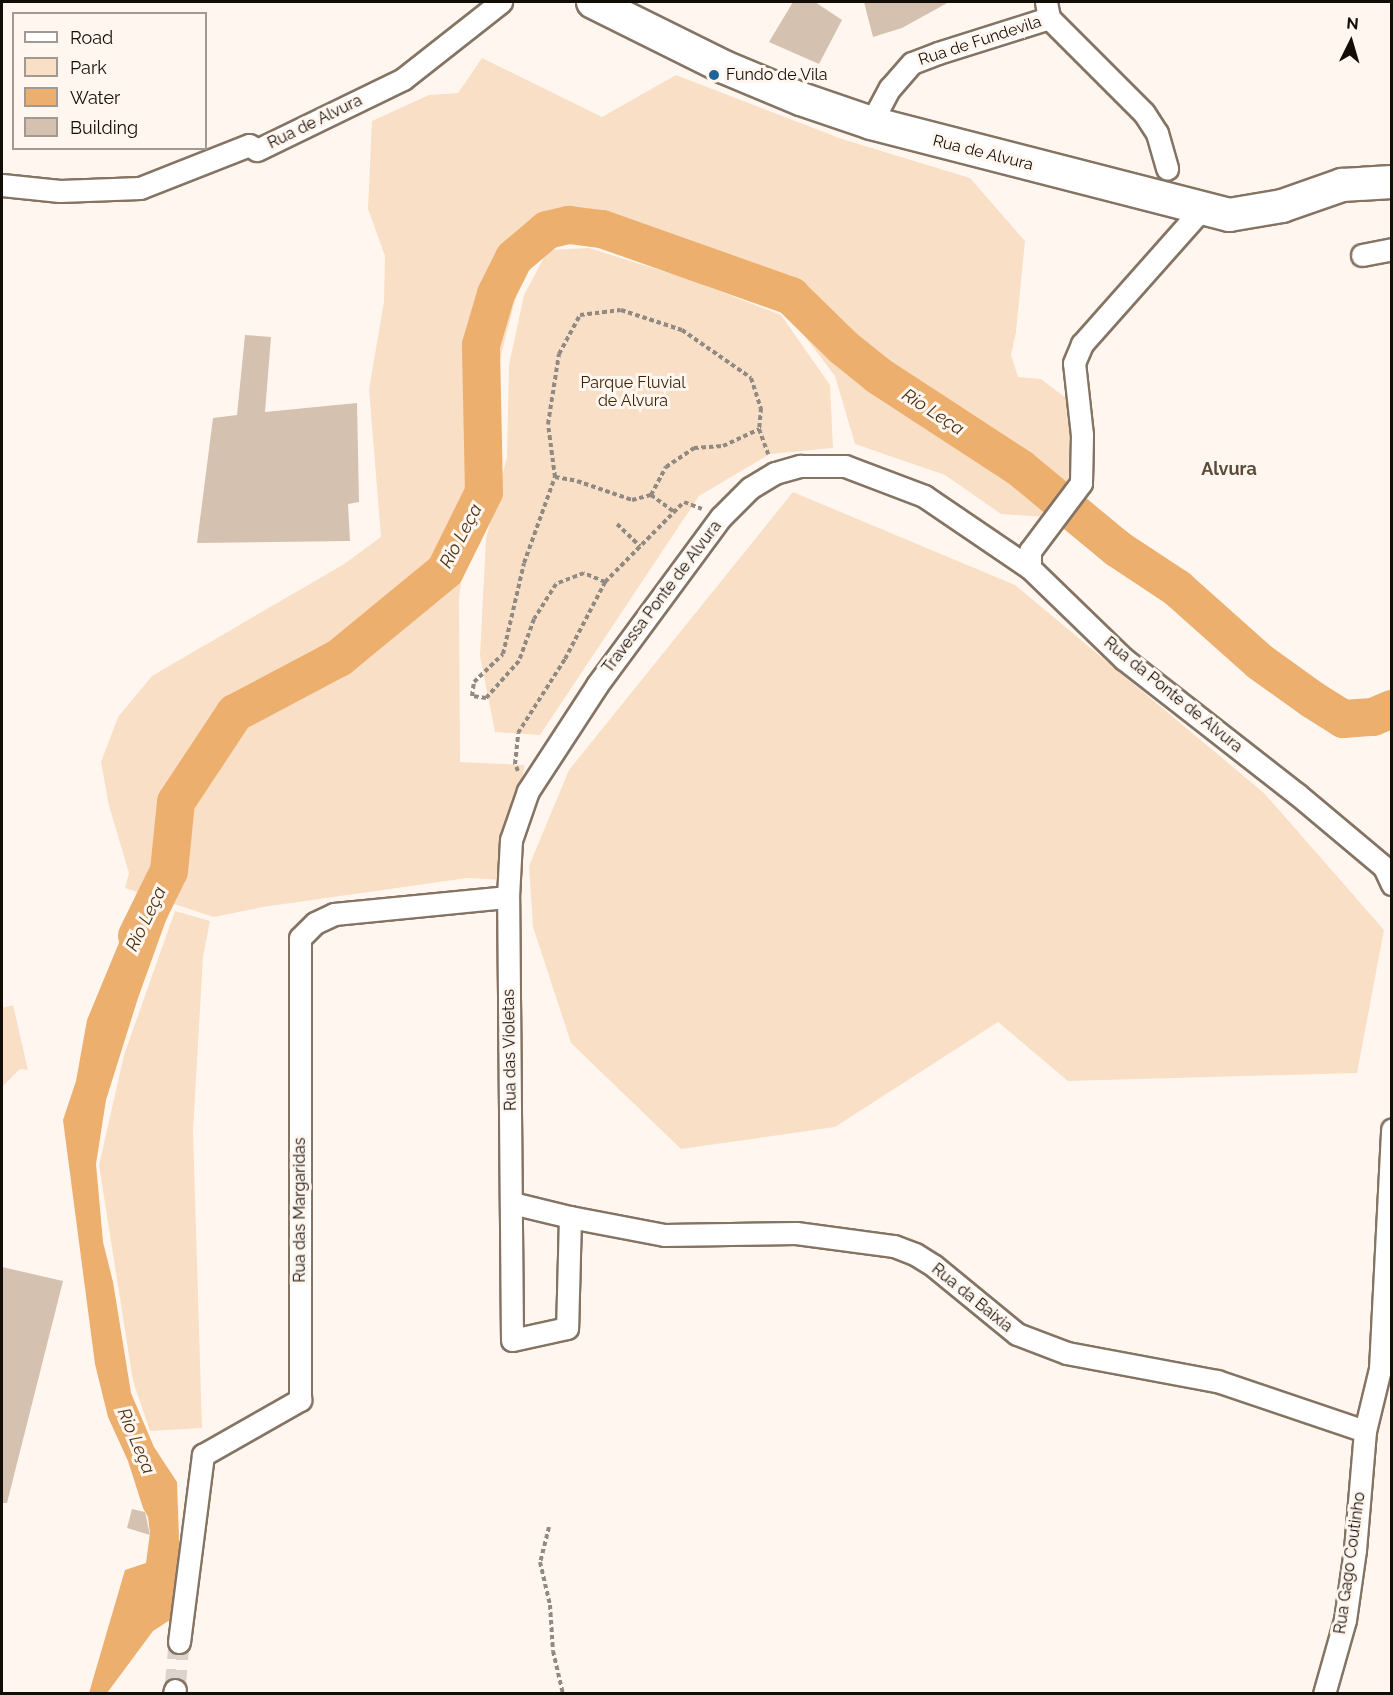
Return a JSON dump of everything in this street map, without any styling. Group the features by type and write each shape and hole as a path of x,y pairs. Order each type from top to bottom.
{"street":[{"name":"Rua de Alvura","path":"2,185 60,191 140,188 249,145 257,150 403,79 501,2"},
{"name":"Rua de Alvura","path":"593,2 724,67 801,99 871,123 1202,209 1229,215 1282,206 1342,185 1392,182"},
{"name":"Rua de Fundevila","path":"871,123 890,88 912,63 1048,10 1144,113 1157,133 1167,170"},
{"path":"1030,568 1030,551 1081,483 1082,435 1074,363 1082,344 1202,209"},
{"path":"1362,255 1392,249"},
{"name":"Travessa Ponte de Alvura","path":"508,897 511,840 528,791 597,685 721,517 750,488 775,472 800,466 845,466 924,496 1030,568"},
{"name":"Rua da Ponte de Alvura","path":"1030,568 1124,659 1298,794 1384,867 1392,884"},
{"name":"Rua das Violetas","path":"508,897 512,1340 567,1328 570,1217"},
{"name":"Rua das Margaridas","path":"179,1642 203,1455 300,1400 300,938 315,923 334,914 508,897"},
{"path":"1365,1431 1386,1368 1391,1130"},
{"name":"Rua da Baixia","path":"512,1203 570,1217 664,1234 796,1233 894,1246 915,1254 934,1266 1017,1334 1066,1353 1217,1381 1365,1431"},
{"name":"Rua Gago Coutinho","path":"1324,1694 1345,1620 1355,1550 1365,1431"}],"path":[{"path":"605,582 584,573 556,584 534,619 519,661 486,698 472,696 474,682 503,654 524,562 555,477 548,424 559,354 580,315 621,310 682,330 751,378 761,408 759,429 775,472"},
{"path":"555,477 577,481 632,500 651,495 666,467 694,448 723,446 759,429"},
{"path":"651,495 674,512"},
{"path":"528,791 515,764 518,733 565,659 605,582 684,502 721,517"},
{"path":"617,524 640,546"},
{"path":"549,1527 540,1562 550,1605 553,1651 563,1694"}],"green space":[{"path":"482,58 602,117 676,75 842,139 970,178 1025,241 1016,332 1011,355 1018,377 1041,379 1074,404 1077,481 1046,517 1001,514 945,475 855,444 835,376 784,309 602,242 557,239 524,265 500,359 488,504 464,560 459,599 460,762 525,765 508,837 504,880 467,878 263,907 214,917 125,888 129,873 109,806 101,762 118,717 152,676 344,564 381,537 369,389 384,302 385,256 368,209 372,121 429,95 458,93"},
{"name":"Parque Fluvial de Alvura","path":"589,248 688,279 781,315 830,385 833,448 770,454 699,496 540,735 495,732 480,656 486,539 507,457 509,365 524,295 548,250"},
{"path":"793,492 1015,585 1264,793 1384,930 1357,1073 1068,1081 998,1022 835,1127 681,1149 571,1043 533,927 529,866 569,770"},
{"path":"175,911 210,921 203,957 193,1131 202,1428 150,1431 133,1381 99,1165 124,1055"},
{"path":"13,1005 28,1070 20,1069 2,1087 2,1008"}],"water":[{"path":"151,876 170,909 138,998 106,1100 96,1164 103,1242 113,1282 131,1393 154,1447 177,1482 180,1567 173,1618 153,1631 107,1693 89,1693 125,1570 146,1563 150,1533 148,1517 128,1461 108,1417 95,1364 63,1120 76,1081 87,1020 128,921"}],"building":[{"path":"793,2 815,2 842,20 819,64 769,42"},
{"path":"864,2 949,2 902,28 873,37"},
{"path":"245,335 271,337 265,412 357,403 359,502 348,504 350,541 197,543 213,418 237,415"},
{"path":"2,1267 63,1281 7,1503 2,1503"},
{"path":"132,1509 145,1512 150,1535 127,1528"}],"waterway":[{"name":"Rio Leça","path":"137,936 169,871 176,802 235,713 339,658 445,571 484,492 481,345 496,294 514,258 547,230 569,225 602,229 791,296 843,347 879,376 1020,468 1118,549 1177,588 1260,662 1313,700 1343,719 1373,717 1392,709"}],"tunnel":[{"path":"175,1690 179,1642"}],"place":[{"name":"Fundo de Vila","path":"714,75"}],"district":[{"name":"Alvura","path":"1229,469"}]}
